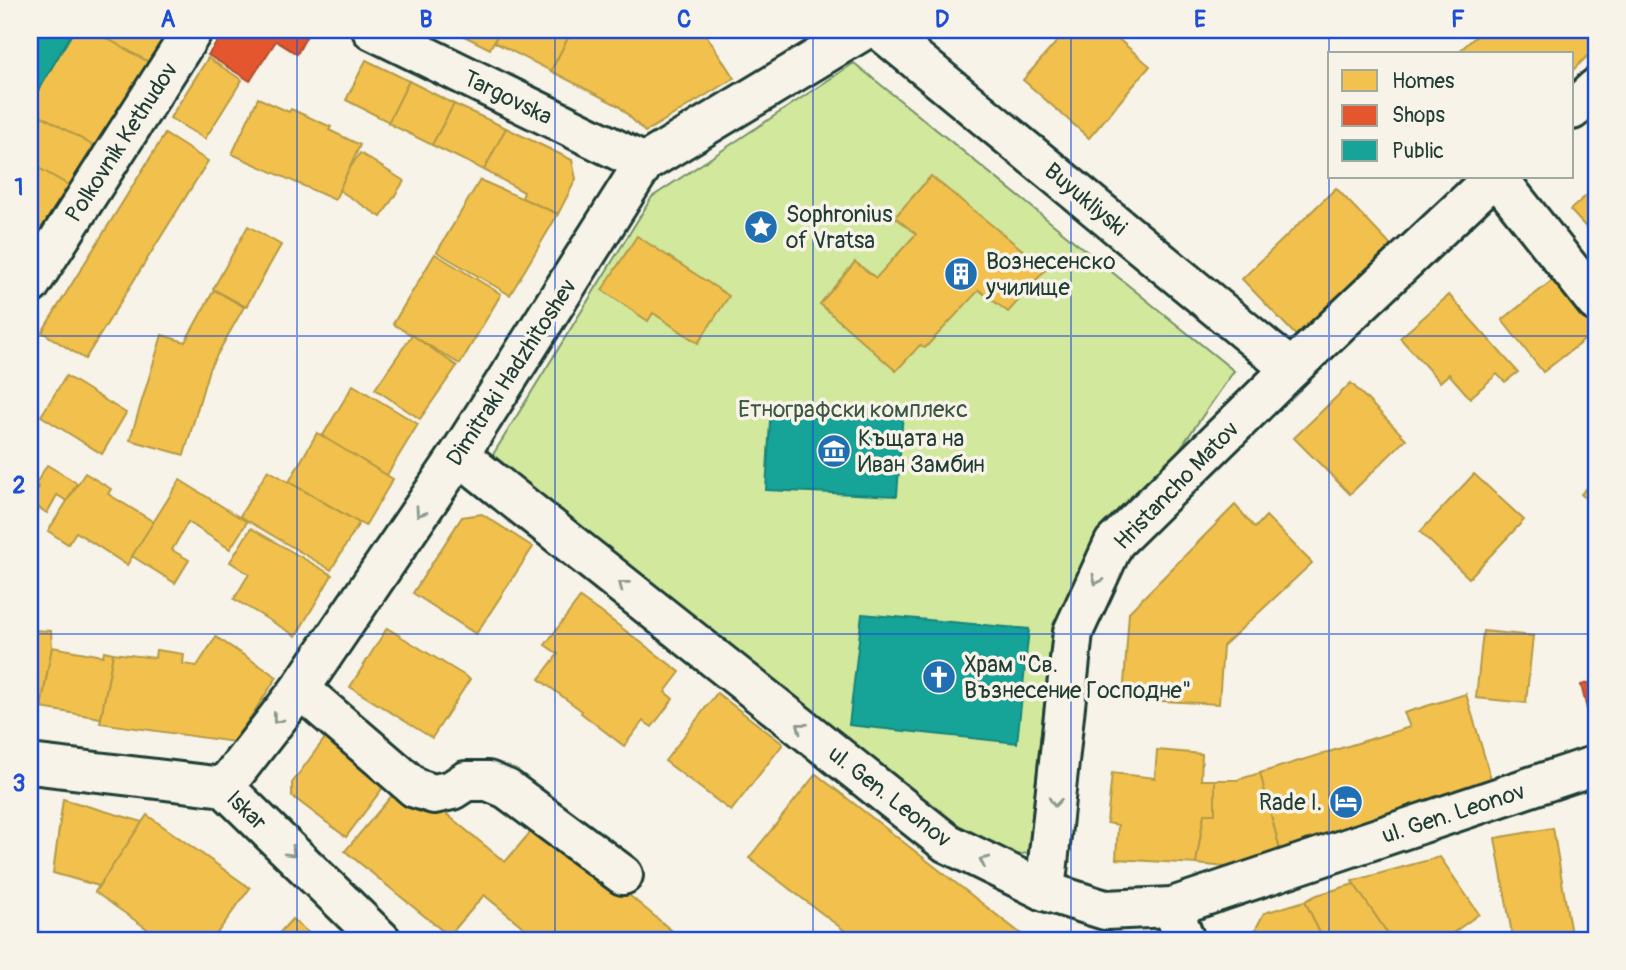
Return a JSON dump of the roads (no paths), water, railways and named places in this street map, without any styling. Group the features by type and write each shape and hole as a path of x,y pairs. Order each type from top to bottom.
{"street":[{"name":"Targovska","path":"372,30 644,163"},
{"name":"Dimitraki Hadzhitoshev","path":"224,787 300,689 458,455 644,163 864,30"},
{"name":"Buyukliyski","path":"880,30 1291,369"},
{"name":"Polkovnik Kethudov","path":"30,285 191,32"},
{"path":"1574,108 1596,88"},
{"name":"Hristancho Matov","path":"1045,891 1073,632 1114,543 1291,369 1495,178"},
{"path":"1497,178 1596,302"},
{"name":"ul. Gen. Leonov","path":"458,455 947,843 1045,891 1105,910 1179,923 1596,765"},
{"path":"300,689 415,788 434,794 453,790 466,781 488,781 507,789 623,875"},
{"name":"Iskar","path":"30,764 224,787 381,940"}],"place":[{"name":"Sophronius of Vratsa","path":"761,227"},
{"name":"Вознесенско училище","path":"961,274"},
{"name":"Къщата на Иван Замбин","path":"834,451"},
{"name":"Храм \"Св. Възнесение Господне\"","path":"939,677"},
{"name":"Rade I.","path":"1346,802"}],"park label":[{"name":"Етнографски комплекс","path":"853,409"}]}
